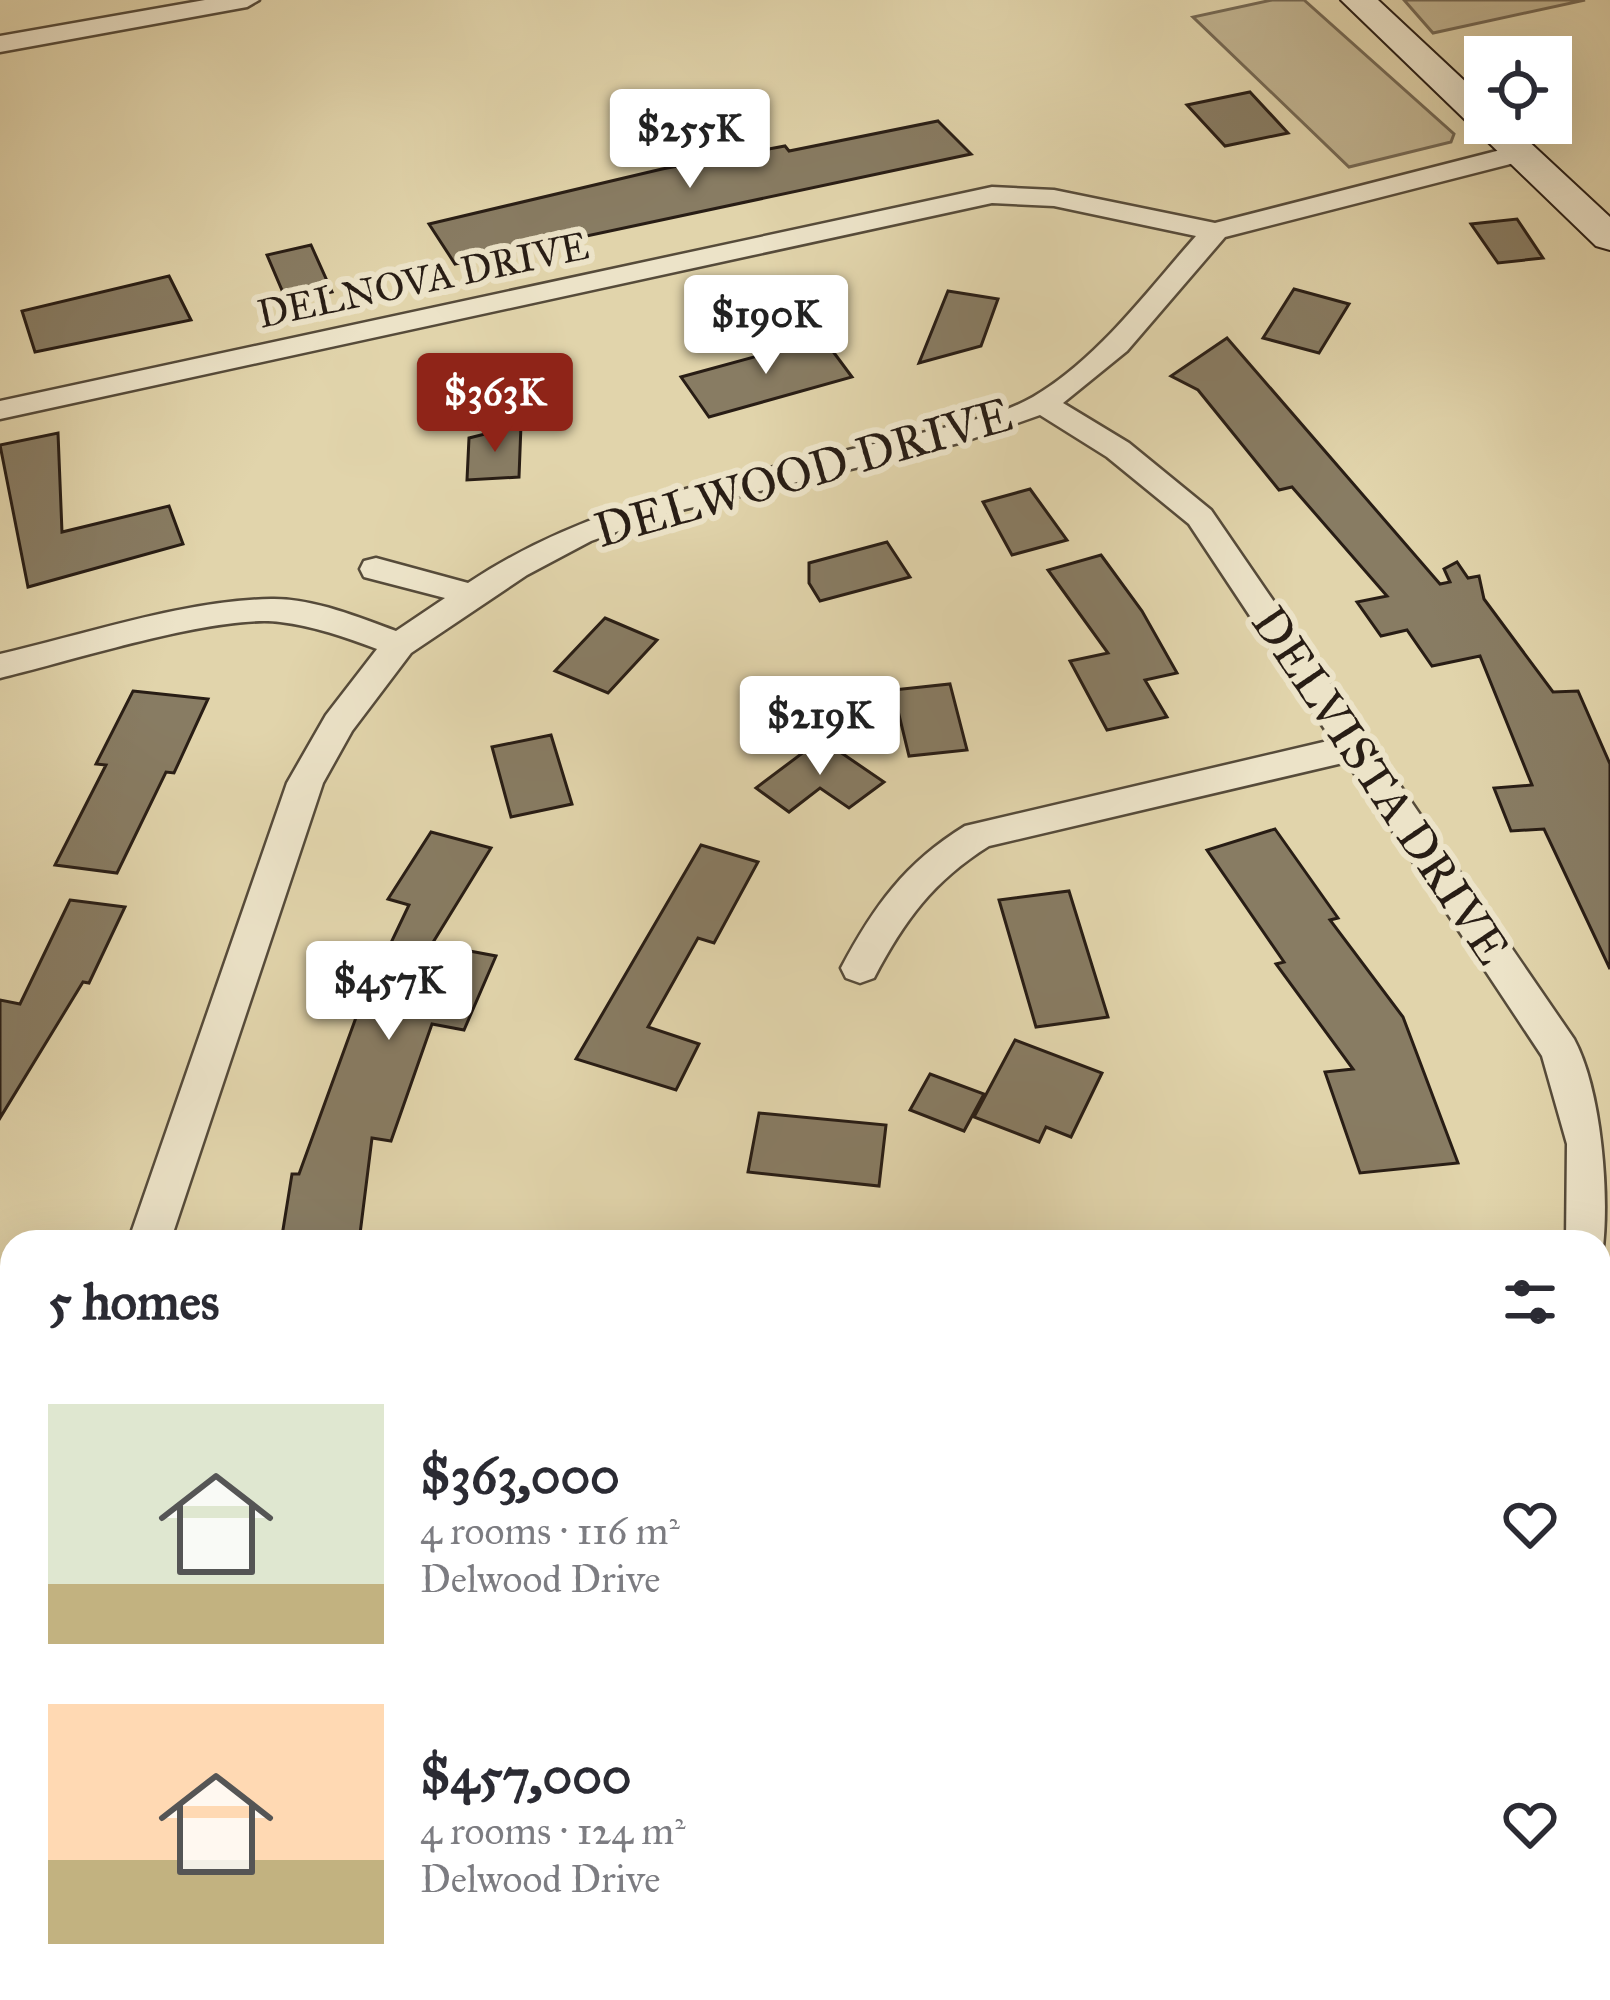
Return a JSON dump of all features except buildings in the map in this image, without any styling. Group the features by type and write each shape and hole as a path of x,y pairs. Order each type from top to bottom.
{"street":[{"path":"0,44 247,0"},
{"path":"1358,0 1464,101"},
{"path":"1510,144 1610,238"},
{"path":"1215,231 1520,153"},
{"name":"DELNOVA DRIVE","path":"0,410 992,195 1054,198 1215,231"},
{"name":"DELWOOD DRIVE","path":"153,1230 304,783 338,724 399,645 473,595 580,534 660,505 952,435 1043,404 1116,345 1215,231"},
{"name":"DELVISTA DRIVE","path":"1043,404 1133,461 1200,517 1560,1050 1584,1107 1593,1166 1588,1230"},
{"path":"376,568 473,595"},
{"path":"0,665 211,617 274,610 341,623 399,645"},
{"path":"860,968 895,901 929,864 978,836 1354,748"}],"shaded area":[{"path":"1272,0 1304,0 1454,134 1451,142 1349,167 1193,17"},
{"path":"1404,0 1585,0 1433,33"}]}
